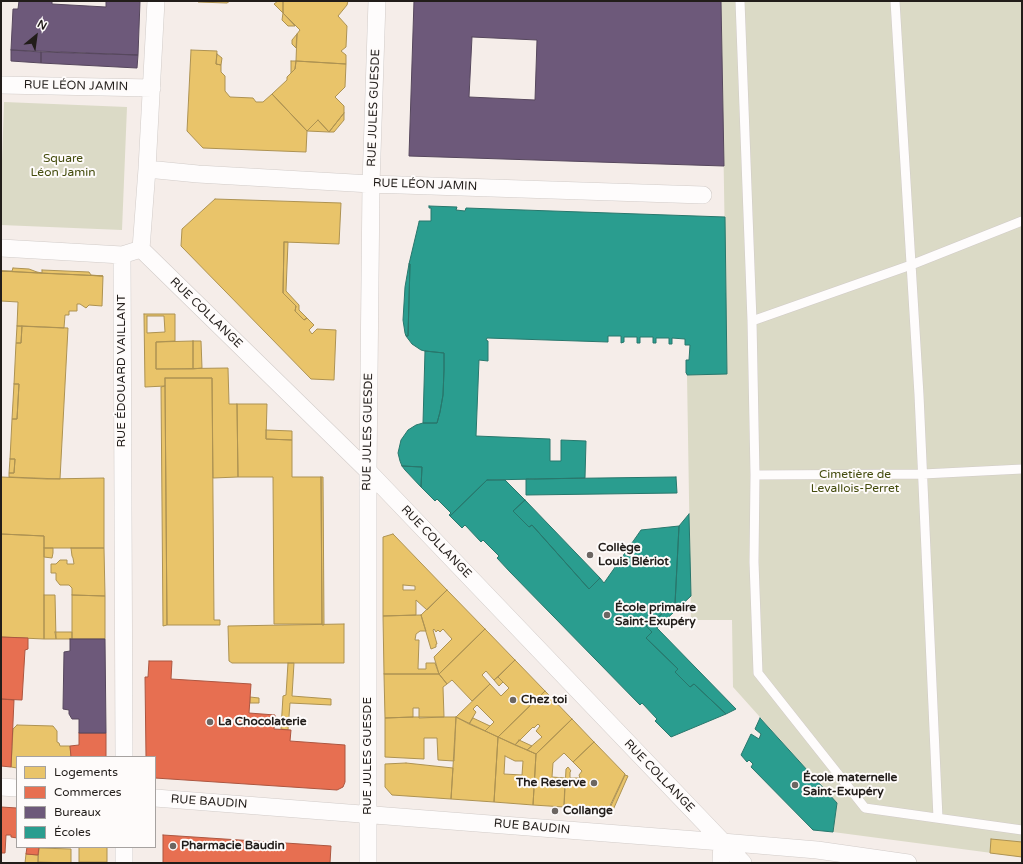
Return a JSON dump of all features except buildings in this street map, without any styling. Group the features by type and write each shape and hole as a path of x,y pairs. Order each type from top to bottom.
{"street":[{"path":"1,248 122,255 141,249 152,88 156,1"},
{"name":"RUE JULES GUESDE","path":"368,863 368,471 371,184 377,1"},
{"name":"RUE LÉON JAMIN","path":"1,85 152,88"},
{"name":"RUE LÉON JAMIN","path":"147,169 206,175 371,184 703,195"},
{"name":"RUE COLLANGE","path":"141,249 368,471 743,863"},
{"name":"RUE ÉDOUARD VAILLANT","path":"122,255 124,756"},
{"path":"1,787 16,788"},
{"name":"RUE BAUDIN","path":"156,798 818,850 908,863"},
{"path":"721,863 722,842"},
{"path":"124,848 124,863"}],"lane":[{"path":"740,1 752,321 755,475 754,562 758,673 865,808 1022,830"},
{"path":"895,1 919,395 938,818"},
{"path":"752,321 911,265 1022,221"},
{"path":"755,475 922,474 1022,469"}],"green space":[{"name":"Cimetière de Levallois-Perret","path":"721,1 1022,1 1022,857 833,832 837,803 733,687 732,620 691,620 687,375 727,374"},
{"name":"Square Léon Jamin","path":"4,102 127,107 122,230 1,225"}],"place":[{"name":"Collège Louis Blériot","path":"590,555"},
{"name":"École primaire Saint-Exupéry","path":"607,615"},
{"name":"Chez toi","path":"513,700"},
{"name":"La Chocolaterie","path":"210,722"},
{"name":"The Reserve","path":"594,783"},
{"name":"École maternelle Saint-Exupéry","path":"795,785"},
{"name":"Collange","path":"555,811"},
{"name":"Pharmacie Baudin","path":"173,846"}]}
